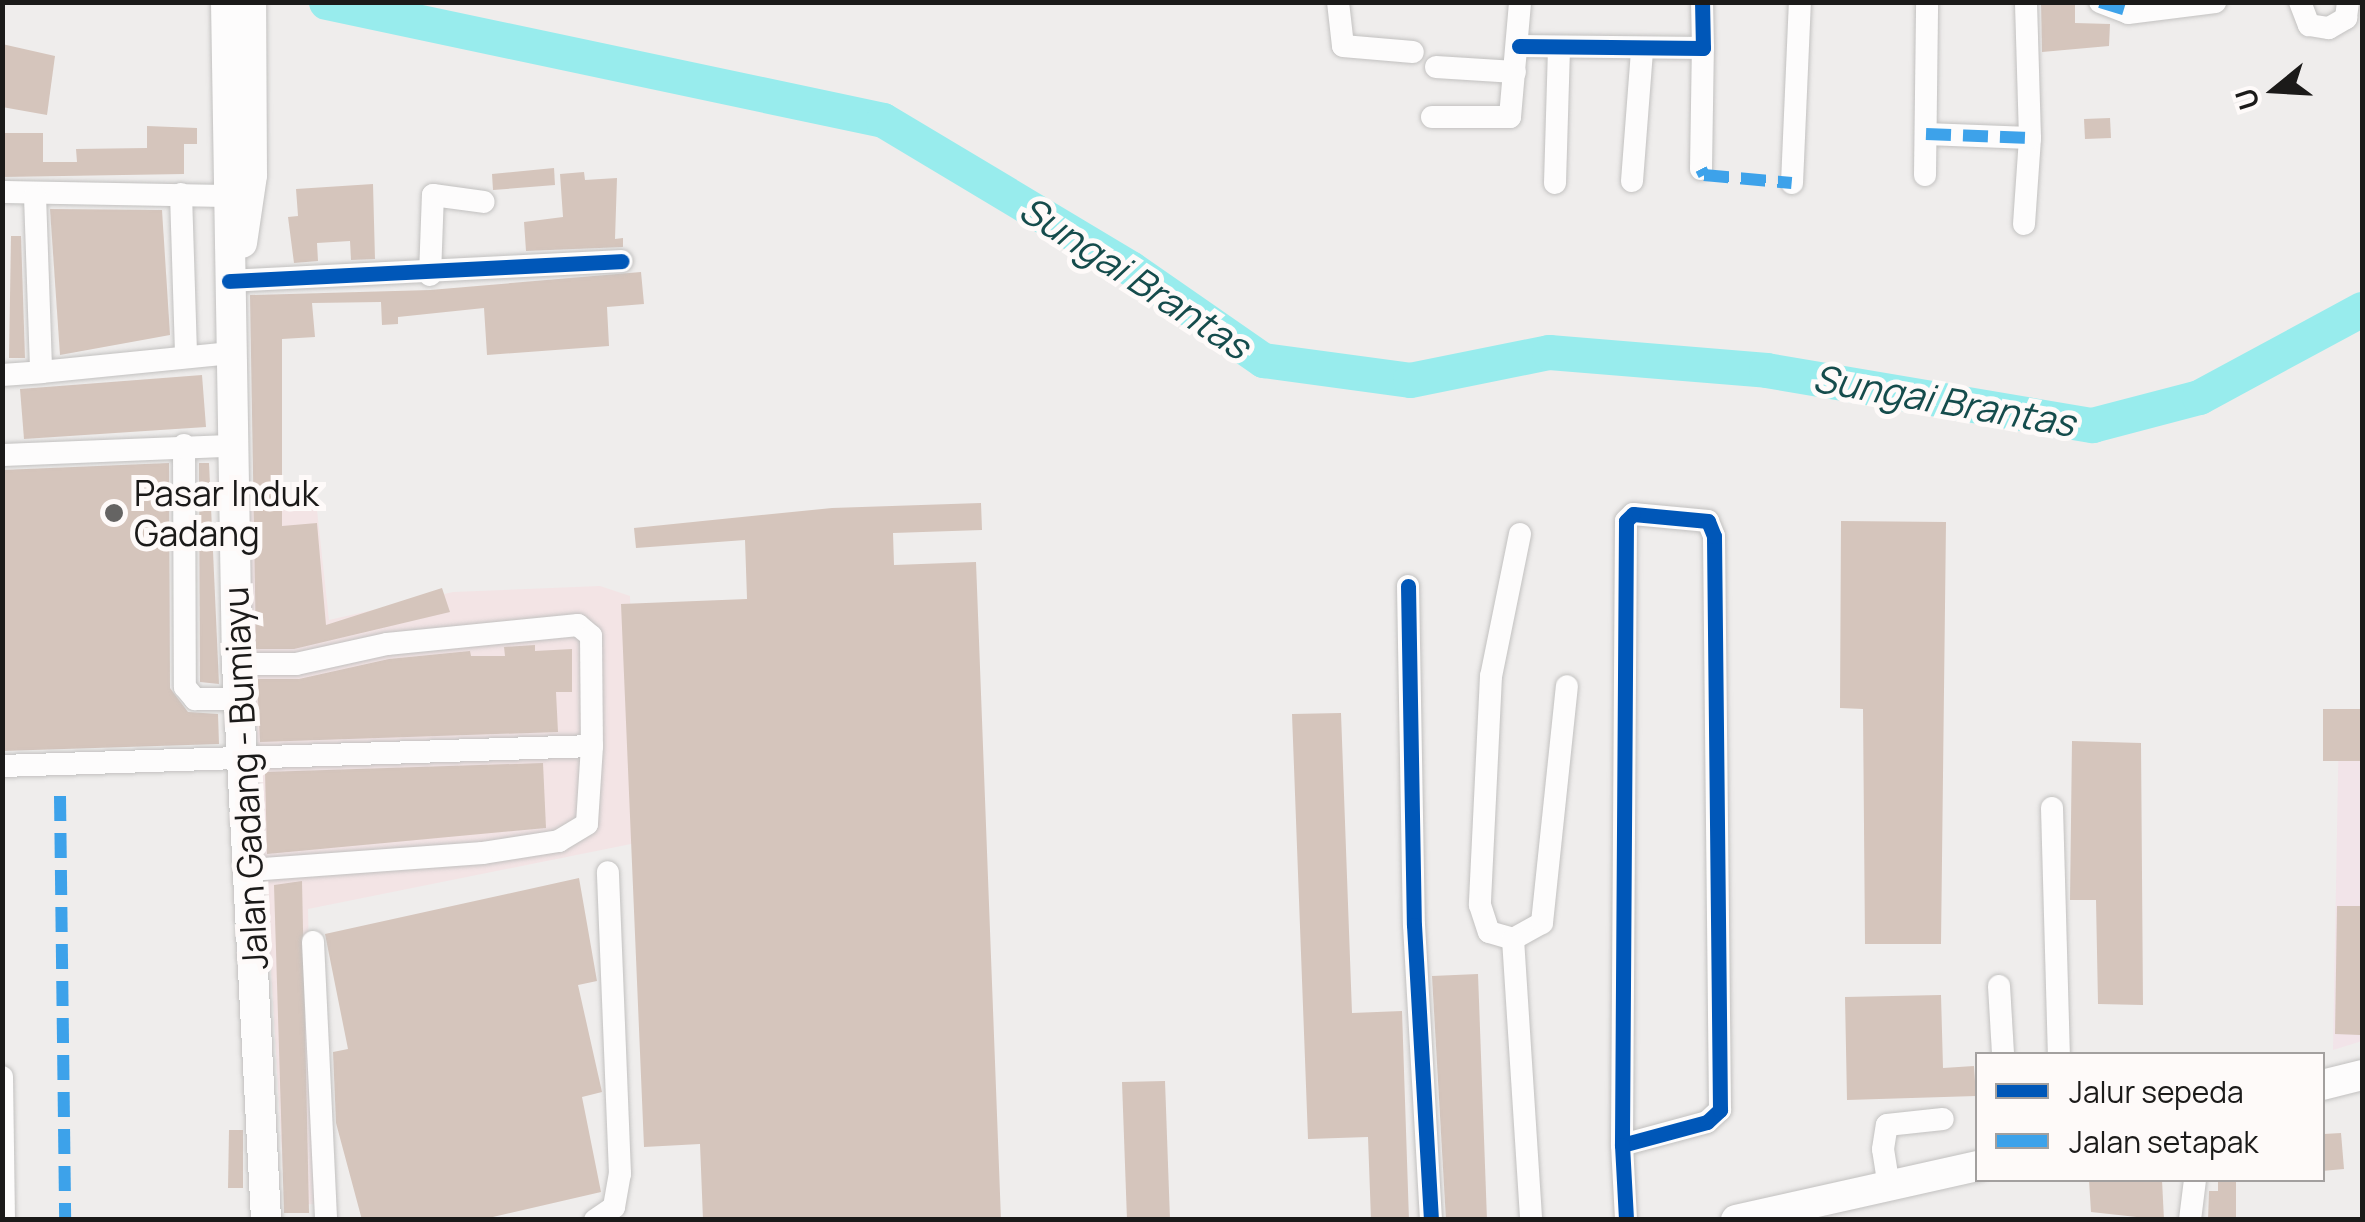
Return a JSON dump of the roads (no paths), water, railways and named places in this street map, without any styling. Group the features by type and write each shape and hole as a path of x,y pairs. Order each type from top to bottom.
{"main road":[{"name":"Jalan Gadang - Bumiayu","path":"226,2 236,180 250,221 230,279 231,446 237,664 252,870 266,1220"},
{"name":"Jalan Gadang - Bumiayu","path":"236,180 250,2"},
{"path":"2325,1084 2362,1076"},
{"path":"1736,1220 1975,1167"}],"street":[{"path":"1338,2 1343,46 1412,52"},
{"path":"1432,117 1505,120 1519,46 1520,2"},
{"path":"1701,168 1702,2"},
{"path":"1792,183 1800,2"},
{"path":"1925,175 1927,2"},
{"path":"2024,224 2030,138 2026,2"},
{"path":"2100,2 2128,13 2214,2"},
{"path":"2300,2 2309,25 2328,28 2346,18 2348,2"},
{"path":"1519,46 1702,48"},
{"path":"1555,183 1560,49"},
{"path":"1632,181 1642,50"},
{"path":"1436,68 1515,72"},
{"path":"1926,134 2030,138"},
{"path":"2,192 36,196 181,194 236,180"},
{"path":"181,194 186,355"},
{"path":"430,275 433,195 484,202"},
{"path":"36,196 41,372"},
{"path":"230,279 430,275 621,261"},
{"path":"2,375 230,352"},
{"path":"184,445 186,687 195,699 239,698"},
{"path":"2,455 231,446"},
{"path":"1626,1220 1626,521 1634,514 1708,522 1714,536 1720,1110 1707,1122 1628,1143"},
{"path":"1520,534 1491,676 1480,905 1489,932 1513,939 1542,923 1567,686"},
{"path":"1408,586 1414,925 1430,1220"},
{"path":"237,664 296,664 387,644 578,625 591,636 592,746 586,824 559,841 482,854 252,870"},
{"path":"2,766 592,746"},
{"path":"2052,808 2059,1052"},
{"path":"595,1220 614,1207 620,1174 608,872"},
{"path":"1513,939 1531,1220"},
{"path":"313,942 326,1220"},
{"path":"1999,986 2002,1052"},
{"path":"2,1078 3,1215"},
{"path":"1889,1187 1883,1149 1887,1125 1942,1119"},
{"path":"1628,1143 1640,1220"},
{"path":"2190,1220 2195,1182"}],"waterway":[{"name":"Sungai Brantas","path":"326,2 883,120 1130,268 1263,360 1410,380 1549,352 1766,370 2092,425 2199,397 2362,309"}],"place":[{"name":"Pasar Induk Gadang","path":"114,513"}]}
